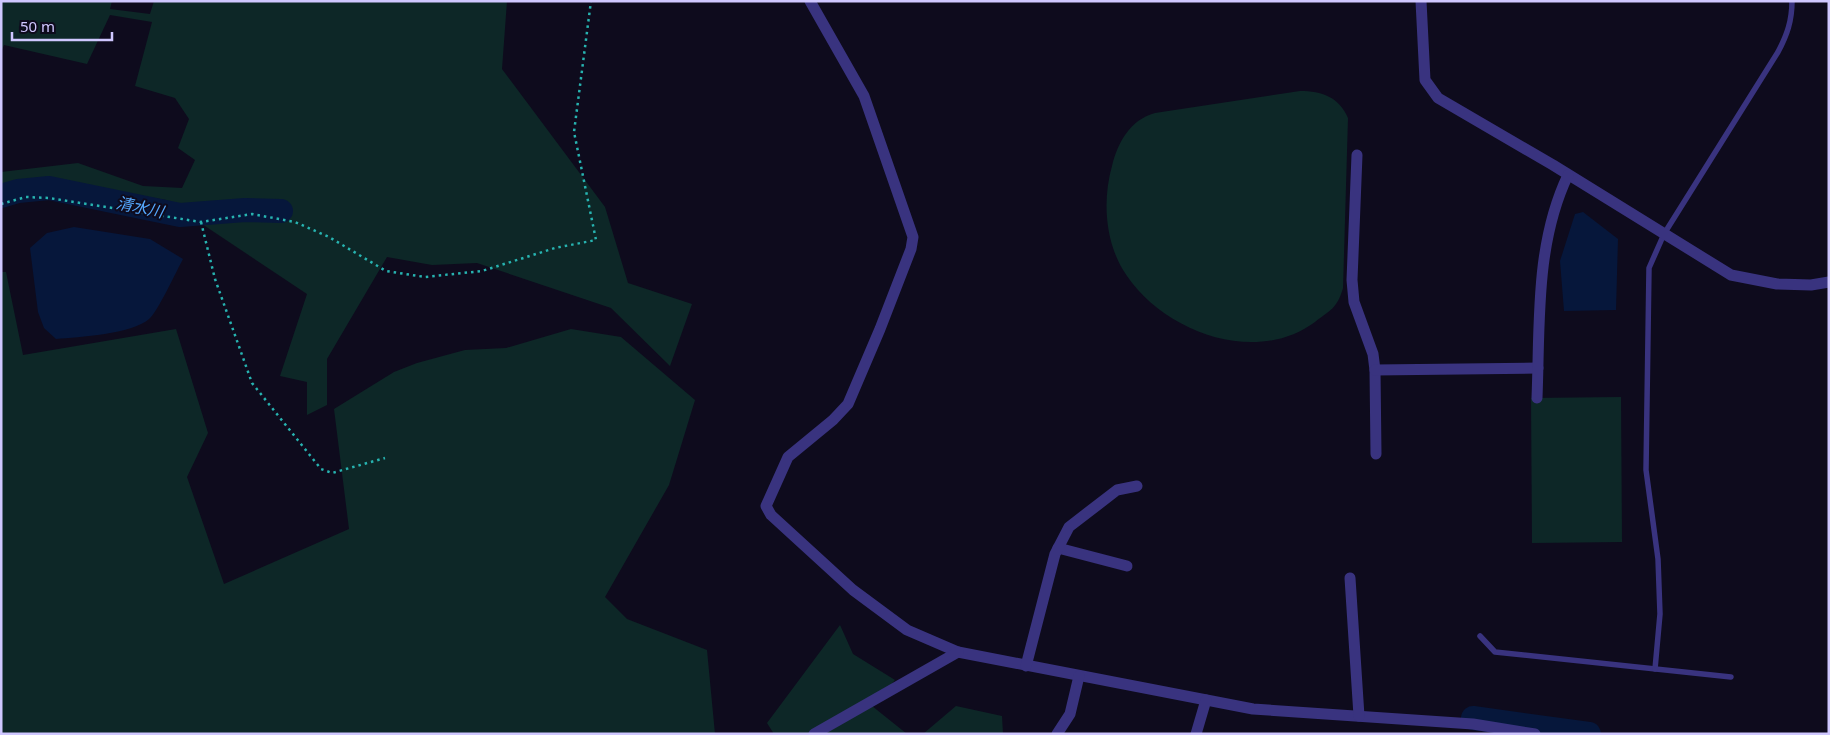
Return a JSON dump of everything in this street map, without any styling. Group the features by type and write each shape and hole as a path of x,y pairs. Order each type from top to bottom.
{"street":[{"path":"810,1 864,96 913,237 911,249 880,330 848,404 833,420 788,457 766,506 771,515 861,596 907,630 958,652 1253,709 1359,716 1476,730 1535,734"},
{"path":"1421,1 1425,80 1438,98 1731,275 1777,284 1829,282"},
{"path":"1357,155 1352,280 1354,302 1373,354 1376,370 1376,454"},
{"path":"1538,398 1542,265 1556,200 1568,175"},
{"path":"1376,370 1538,368"},
{"path":"1026,666 1058,548 1068,527 1117,490 1137,486"},
{"path":"1058,548 1127,566"},
{"path":"1350,578 1359,716"},
{"path":"814,734 958,652"},
{"path":"1057,734 1070,714 1079,676"},
{"path":"1196,734 1206,700"}],"lane":[{"path":"1655,669 1660,614 1658,559 1646,470 1649,268 1664,234 1778,52 1787,34 1792,14 1792,1"},
{"path":"1480,636 1496,652 1731,678"}],"path":[{"path":"1,204 26,197 49,198 201,222 252,214 295,222 330,237 386,272 425,278 482,271 555,248 596,240 574,132 591,1"},
{"path":"201,222 215,279 252,383 321,469 332,473 385,458"}],"green space":[{"path":"1,1 112,1 110,9 150,14 154,1 507,1 502,69 605,207 628,283 692,304 670,366 611,308 477,263 432,265 387,257 327,359 327,405 307,415 307,382 280,376 307,294 166,200 50,180 1,185 1,172 78,163 143,186 182,188 195,160 178,148 189,119 175,98 135,86 152,22 110,15 87,64 4,45 1,52"},
{"path":"1300,91 1316,92 1335,100 1348,118 1343,288 1338,300 1332,308 1315,322 1292,335 1266,341 1240,342 1213,337 1188,327 1164,313 1144,296 1127,276 1114,251 1108,222 1107,194 1112,166 1118,149 1126,133 1132,127 1146,116 1155,113"},
{"path":"1,272 6,272 23,355 176,329 208,433 187,477 224,584 349,529 334,409 394,372 417,363 465,350 506,348 571,329 621,337 695,400 669,485 605,597 627,619 707,650 715,734 1,734"},
{"path":"1621,397 1622,542 1532,543 1531,398"},
{"path":"840,625 853,654 895,680 872,706 907,734 774,734 767,723"},
{"path":"956,706 1002,716 1003,734 923,734"}],"water":[{"path":"1583,212 1618,239 1616,310 1564,311 1560,261 1575,214"},
{"path":"74,227 150,239 183,259 162,300 149,319 131,328 118,331 91,336 56,339 44,328 38,312 30,248 47,233"}],"waterway":[{"name":"清水川","path":"1,196 18,191 49,188 180,215 245,210 281,211"},
{"path":"1473,718 1589,734"}]}
